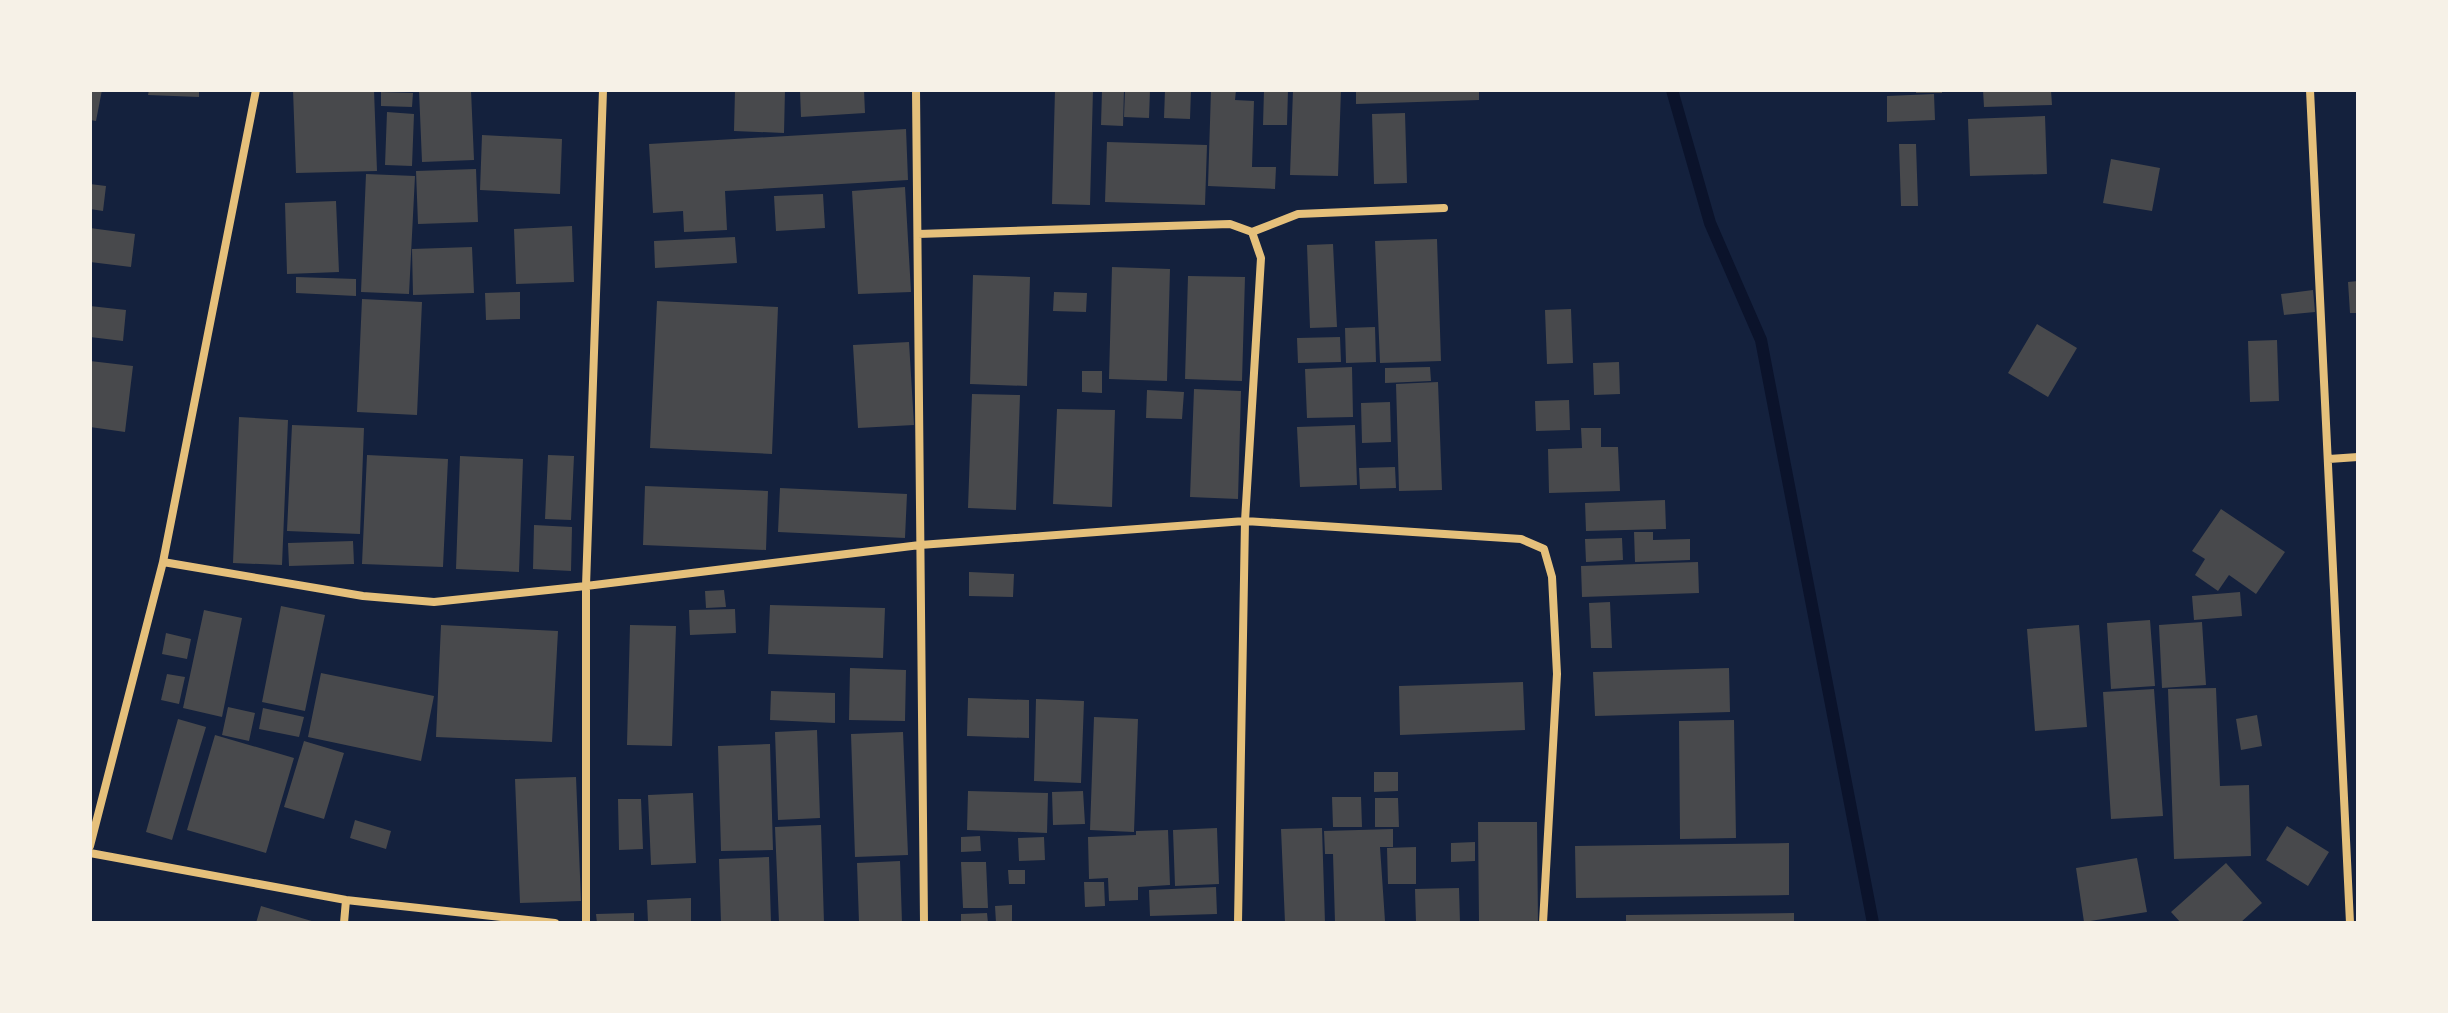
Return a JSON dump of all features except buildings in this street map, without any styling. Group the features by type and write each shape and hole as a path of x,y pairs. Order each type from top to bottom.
{"street":[{"path":"90,846 163,562 256,90"},
{"path":"586,923 586,586 603,90"},
{"path":"916,90 924,923"},
{"path":"2310,90 2350,923"},
{"path":"918,234 1230,224 1252,232 1298,214 1444,208"},
{"path":"1238,923 1245,521 1261,258 1252,232"},
{"path":"2329,459 2358,457"},
{"path":"163,562 363,596 434,602 920,545 1245,521 1521,539 1544,549 1552,577 1557,674 1543,923"},
{"path":"90,853 346,900 555,923"},
{"path":"344,923 346,900"}],"waterway":[{"path":"1672,90 1710,223 1761,340 1873,923"}]}
